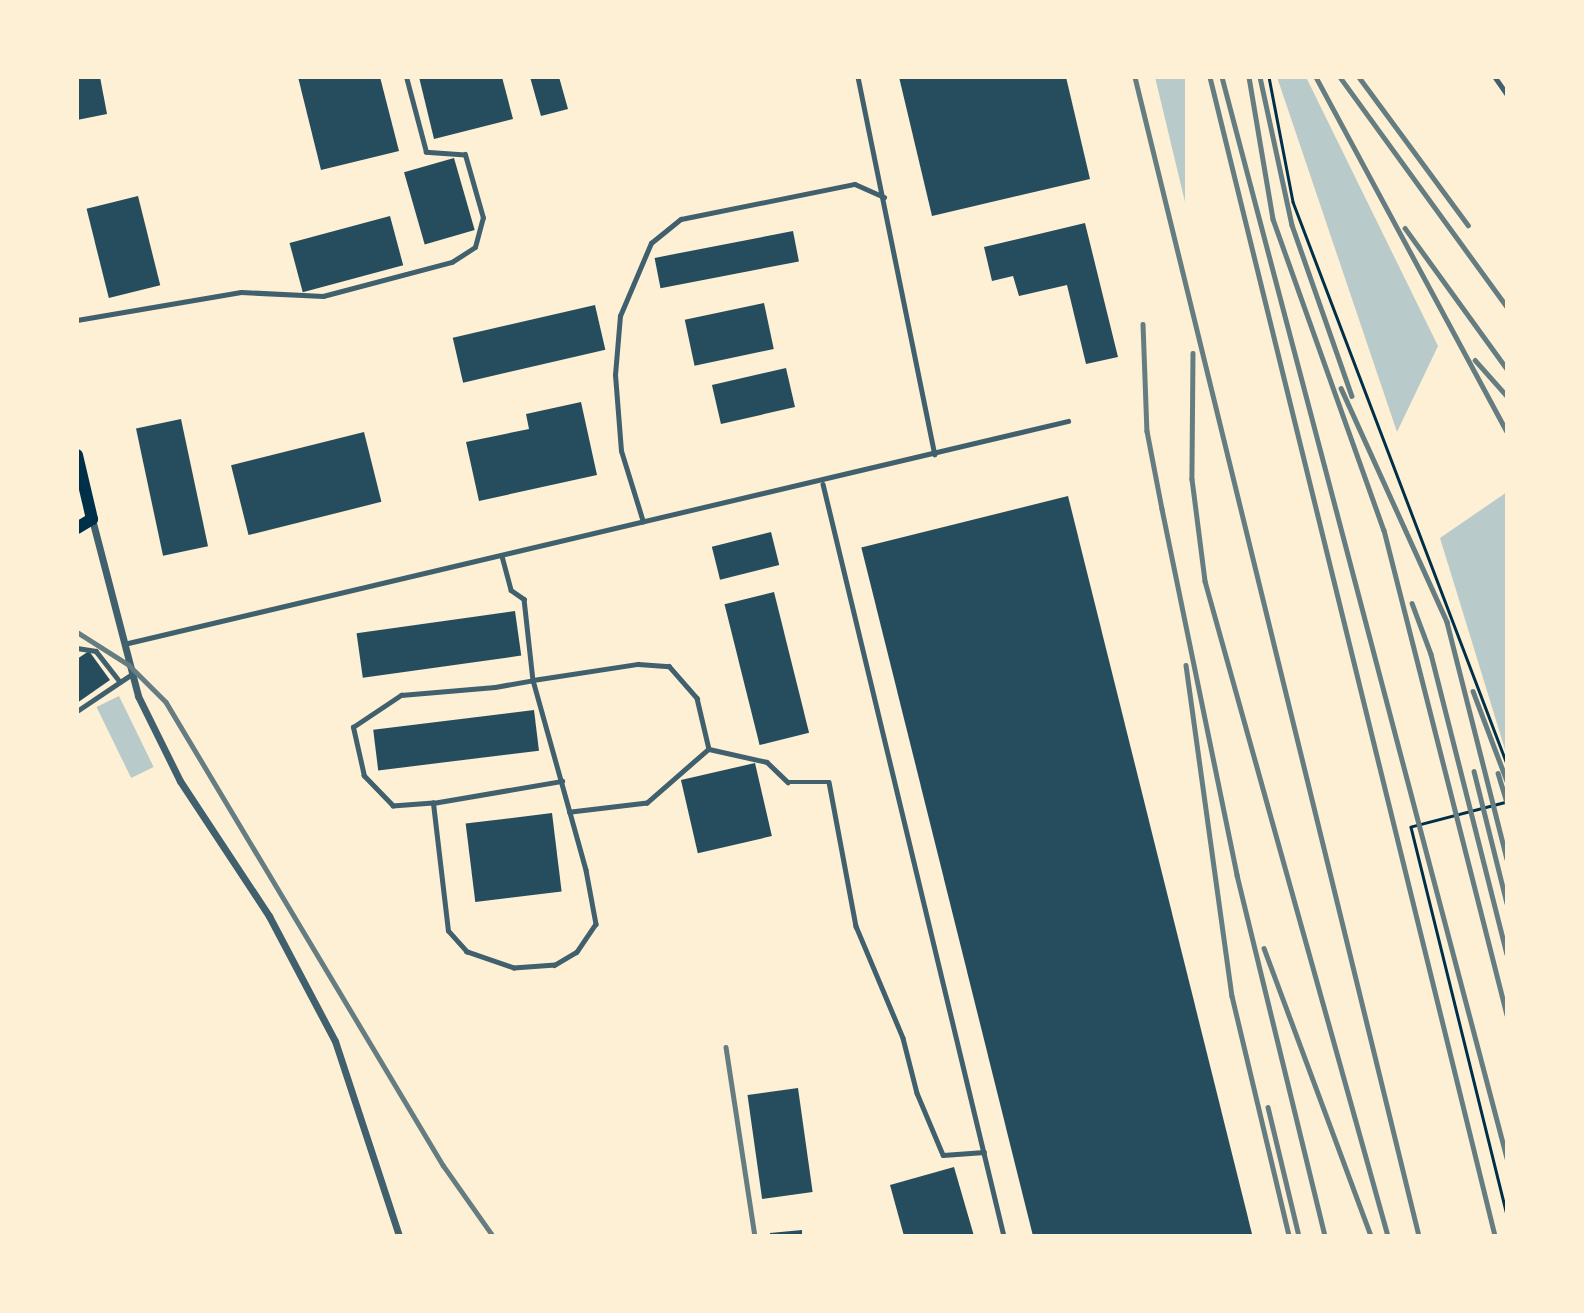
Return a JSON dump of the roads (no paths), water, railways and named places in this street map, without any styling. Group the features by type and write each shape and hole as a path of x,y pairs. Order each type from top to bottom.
{"main road":[{"path":"77,455 92,519 77,528"}],"street":[{"path":"92,519 132,674 180,781 269,916 335,1041 399,1236"}],"lane":[{"path":"77,320 241,292 323,296 452,262 475,247 483,218 465,155 426,152 406,77"},
{"path":"858,77 935,454"},
{"path":"1495,77 1507,94"},
{"path":"643,523 621,451 615,376 620,316 651,243 681,219 855,184 884,197"},
{"path":"124,644 643,523 823,484 1068,421"},
{"path":"823,484 1004,1236"},
{"path":"433,803 449,931 467,952 514,968 555,965 577,952 596,924 562,781 533,680 524,598 511,590 502,556"},
{"path":"77,648 96,651 120,682"},
{"path":"562,781 433,803 393,806 364,776 353,727 401,695 533,680 638,664 669,666 697,698 709,750"},
{"path":"77,711 132,674"},
{"path":"709,750 766,762 788,782 829,782 856,926 903,1038 917,1093 943,1155 984,1152"},
{"path":"570,812 647,803 709,750"}],"railway":[{"path":"1135,77 1419,1236"},
{"path":"1210,77 1495,1236"},
{"path":"1222,77 1507,1158"},
{"path":"1249,77 1273,219 1384,530 1507,1015"},
{"path":"1260,77 1292,225 1352,396"},
{"path":"1316,77 1507,431"},
{"path":"1340,77 1507,307"},
{"path":"1359,77 1468,225"},
{"path":"1405,228 1507,369"},
{"path":"1143,324 1147,431 1162,509 1237,875 1325,1236"},
{"path":"1193,353 1192,479 1205,581 1388,1236"},
{"path":"1475,360 1507,396"},
{"path":"1341,388 1447,622 1507,859"},
{"path":"1412,603 1431,654 1507,954"},
{"path":"77,632 129,665 166,702 443,1165 493,1236"},
{"path":"1186,665 1232,996 1289,1236"},
{"path":"1473,691 1507,781"},
{"path":"1474,771 1507,903"},
{"path":"1498,773 1507,803"},
{"path":"1264,948 1371,1236"},
{"path":"726,1047 755,1236"},
{"path":"1268,1107 1299,1236"}]}
